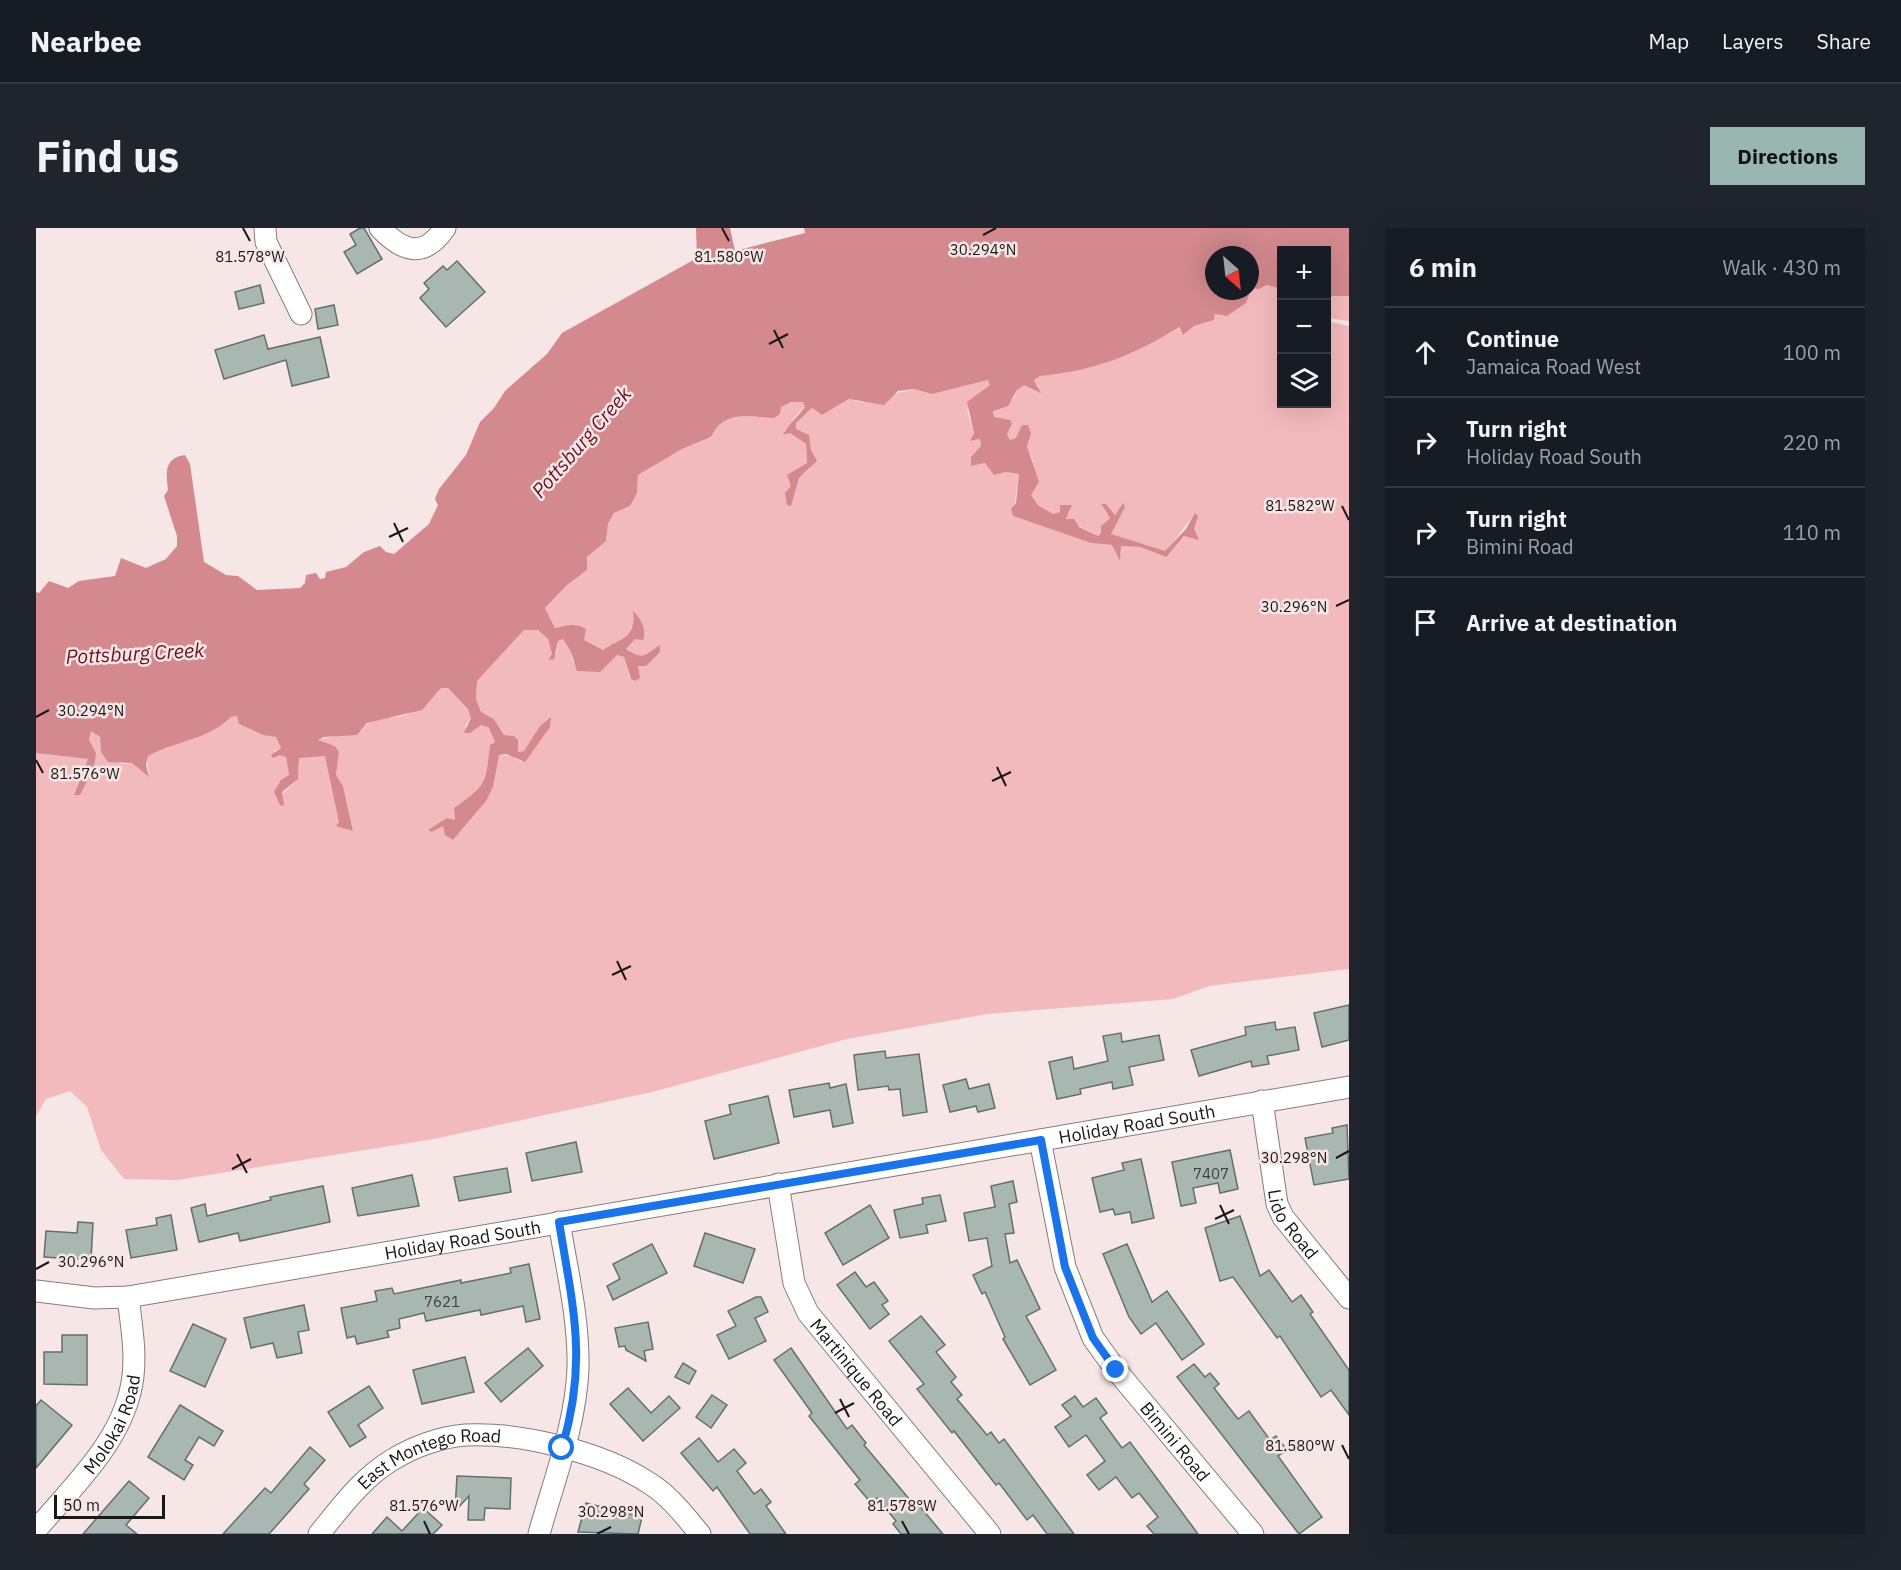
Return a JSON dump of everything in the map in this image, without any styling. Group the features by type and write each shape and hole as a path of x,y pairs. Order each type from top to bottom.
{"street":[{"path":"265,228 266,242 301,314"},
{"path":"380,228 393,241 406,249 415,249 430,242 445,228"},
{"name":"Holiday Road South","path":"36,1291 94,1298 128,1298 1349,1087"},
{"name":"Lido Road","path":"1262,1101 1277,1204 1283,1217 1348,1294"},
{"name":"Bimini Road","path":"1041,1140 1065,1267 1093,1338 1116,1370 1253,1534"},
{"name":"Martinique Road","path":"778,1184 794,1283 808,1313 990,1534"},
{"path":"539,1534 573,1410 578,1369 577,1334 559,1222"},
{"name":"Molokai Road","path":"36,1530 96,1459 115,1431 127,1403 133,1376 134,1348 128,1298"},
{"name":"East Montego Road","path":"319,1534 357,1489 376,1471 415,1448 440,1440 484,1435 562,1448 608,1462 649,1483 673,1501 700,1534"}],"shaded area":[{"path":"1267,285 1277,288 1277,408 1331,408 1331,322 1349,326 1349,969 1209,986 1173,999 987,1014 847,1039 652,1092 434,1139 177,1180 124,1179 101,1150 87,1107 70,1091 46,1099 36,1116 36,753 88,759 74,794 94,767 89,740 91,730 100,737 101,752 122,764 132,763 149,776 147,756 201,736 231,717 237,716 239,724 263,735 276,737 281,748 274,751 286,757 289,775 275,792 278,798 298,779 299,758 325,755 341,827 353,831 343,786 336,775 339,752 335,746 317,740 362,730 370,723 380,719 413,712 434,697 441,688 448,688 468,709 471,718 465,726 470,733 480,725 489,728 495,742 490,745 485,777 479,788 454,808 455,820 447,818 432,832 443,826 453,840 486,801 499,755 512,756 521,762 530,742 524,751 518,752 514,736 504,735 494,719 481,712 476,699 477,681 524,630 538,630 548,639 552,654 549,659 557,652 558,641 563,639 571,652 573,662 617,655 624,657 630,679 651,651 646,656 636,656 626,649 635,639 643,639 645,632 643,624 633,612 630,632 603,650 559,627 555,628 545,608 567,585 587,570 587,557 606,541 608,524 614,513 630,506 637,493 638,475 682,449 711,437 716,428 730,418 747,416 774,418 780,414 780,407 791,402 803,402 805,407 793,419 792,426 784,431 784,435 790,433 806,444 807,463 793,481 791,505 799,478 810,469 809,435 796,429 796,423 812,408 822,415 849,399 861,402 914,389 932,394 988,380 990,385 967,410 974,433 970,441 980,439 981,446 971,466 986,463 1005,472 1019,474 1013,516 1091,543 1113,545 1117,555 1121,554 1120,546 1140,547 1165,557 1174,545 1194,529 1195,514 1165,552 1110,534 1122,504 1115,515 1101,505 1110,518 1101,526 1101,533 1098,536 1065,519 1071,510 1053,514 1038,505 1031,495 1033,461 1027,446 1031,434 1010,440 1007,434 1012,424 994,417 993,411 1014,398 1017,390 1024,385 1040,388 1034,380 1040,376 1078,370 1113,360 1181,327 1184,334 1194,326 1214,320 1215,314 1231,300 1259,300 1259,287"},
{"path":"1331,296 1349,296 1349,321 1331,319"}],"water":[{"name":"Pottsburg Creek","path":"696,228 730,228 735,251 805,233 804,228 1349,228 1349,296 1331,296 1331,246 1277,246 1277,288 1267,285 1259,289 1259,246 1205,246 1205,300 1247,300 1246,303 1227,316 1215,314 1214,320 1194,326 1183,335 1180,327 1146,346 1113,360 1060,374 1040,376 1034,380 1041,393 1024,385 1017,390 1008,406 993,411 994,417 1010,420 1012,424 1007,434 1010,440 1016,438 1022,425 1028,425 1031,434 1027,446 1039,482 1031,495 1038,505 1053,514 1060,512 1060,505 1072,505 1066,519 1074,519 1079,527 1098,536 1101,533 1101,526 1110,518 1101,504 1106,504 1115,515 1123,503 1125,507 1111,534 1165,551 1186,529 1195,513 1198,516 1194,529 1199,540 1184,536 1166,557 1140,547 1121,546 1120,561 1112,545 1091,543 1013,516 1011,509 1016,503 1019,474 1005,472 994,475 985,463 971,466 971,457 981,446 980,439 970,441 974,433 967,402 990,385 988,380 932,394 914,389 898,391 884,405 849,399 822,415 812,408 796,423 796,429 809,435 811,450 817,461 799,478 791,506 787,505 785,493 791,486 787,475 807,463 806,444 790,433 783,435 805,407 803,402 791,402 781,407 780,414 774,418 747,416 730,418 723,422 711,437 682,449 638,475 637,493 630,506 614,513 608,524 606,541 587,557 587,570 567,585 545,608 555,628 570,625 586,629 584,640 603,650 627,636 632,627 633,611 645,632 643,640 635,639 626,649 640,656 660,645 660,652 646,666 638,666 640,678 635,681 631,679 624,657 617,655 600,672 577,671 571,652 563,639 558,641 554,659 548,660 552,654 548,639 538,630 524,630 477,681 476,699 481,712 494,719 504,735 514,736 518,740 518,752 524,751 540,726 551,717 550,727 525,762 506,754 499,755 493,787 486,801 453,840 445,835 443,826 432,832 428,830 447,818 455,820 454,808 473,794 482,783 487,769 490,745 495,742 489,728 481,725 470,733 464,733 471,718 468,709 448,688 441,688 422,710 367,723 357,735 324,737 318,740 335,746 339,752 336,775 343,786 353,831 336,826 339,822 325,756 299,758 298,779 282,792 284,806 280,805 274,792 281,780 289,775 286,757 280,755 273,758 271,755 281,748 276,737 263,735 239,724 237,716 231,717 201,736 148,756 146,765 149,777 132,763 108,762 101,752 100,737 91,731 89,740 96,753 94,767 80,795 74,795 88,759 36,753 36,592 39,593 49,581 68,588 79,581 115,576 121,558 146,568 166,559 177,546 177,536 164,496 168,490 168,467 173,459 185,455 190,464 204,562 226,575 238,576 257,590 300,588 305,583 306,575 316,573 320,579 325,578 326,572 346,567 364,552 380,546 386,552 394,554 429,524 438,505 435,499 439,489 466,455 480,422 494,408 505,391 547,354 562,333 697,258"}],"building":[{"path":"364,228 382,259 357,274 344,252 356,245 350,234"},
{"path":"457,261 485,292 446,327 420,298 429,289 424,283 443,266 447,270"},
{"path":"260,285 264,303 239,309 235,292"},
{"path":"334,305 338,325 318,329 315,309"},
{"path":"264,335 268,349 320,337 329,377 292,386 286,360 224,379 215,350"},
{"path":"1349,1005 1349,1040 1322,1047 1314,1013"},
{"path":"1275,1022 1276,1030 1295,1027 1299,1050 1267,1056 1269,1064 1252,1067 1251,1061 1199,1076 1191,1050 1246,1035 1245,1027"},
{"path":"1121,1033 1122,1042 1159,1035 1164,1060 1129,1067 1133,1085 1113,1089 1112,1082 1080,1089 1081,1094 1057,1099 1049,1062 1072,1057 1074,1069 1108,1061 1103,1036"},
{"path":"885,1051 886,1058 919,1054 927,1112 903,1116 900,1089 889,1090 888,1086 858,1090 854,1055"},
{"path":"966,1079 969,1089 989,1084 995,1108 978,1112 976,1106 950,1112 943,1085"},
{"path":"829,1083 830,1088 846,1084 853,1123 833,1127 830,1110 794,1117 789,1090"},
{"path":"768,1096 779,1143 714,1159 705,1121 731,1114 729,1105"},
{"path":"1347,1125 1349,1179 1314,1185 1305,1138 1333,1133 1332,1128"},
{"path":"576,1142 582,1172 532,1181 526,1153"},
{"path":"1230,1150 1238,1189 1220,1193 1218,1183 1193,1188 1196,1203 1181,1206 1172,1162"},
{"path":"1141,1159 1154,1218 1132,1223 1130,1212 1115,1215 1113,1209 1100,1212 1092,1178 1124,1170 1122,1163"},
{"path":"507,1168 511,1192 459,1201 454,1177"},
{"path":"412,1175 419,1206 358,1216 352,1188"},
{"path":"1013,1181 1017,1202 1009,1204 1014,1233 1005,1234 1010,1263 1017,1260 1040,1309 1026,1316 1056,1370 1030,1385 1003,1339 1005,1337 985,1292 982,1294 973,1275 992,1266 987,1238 969,1241 964,1213 995,1207 991,1186"},
{"path":"323,1186 330,1222 240,1241 238,1233 199,1242 191,1208 205,1204 207,1216 271,1200 270,1197"},
{"path":"940,1195 946,1221 926,1225 928,1233 900,1238 894,1210 923,1204 922,1198"},
{"path":"870,1205 889,1238 843,1265 825,1233"},
{"path":"171,1215 177,1250 131,1258 126,1230 157,1225 156,1218"},
{"path":"1240,1216 1260,1276 1269,1270 1292,1302 1301,1295 1313,1312 1310,1314 1349,1370 1349,1415 1331,1390 1321,1397 1280,1336 1277,1338 1233,1277 1220,1281 1205,1228"},
{"path":"78,1222 93,1223 91,1260 44,1257 46,1231 77,1233"},
{"path":"705,1233 755,1249 743,1283 694,1266"},
{"path":"652,1244 667,1273 613,1300 607,1286 620,1279 613,1264"},
{"path":"1127,1244 1152,1302 1167,1291 1204,1344 1182,1360 1156,1323 1141,1334 1129,1317 1103,1254"},
{"path":"529,1264 540,1319 526,1322 523,1306 481,1315 480,1310 426,1321 424,1313 399,1319 400,1328 387,1331 389,1337 357,1344 355,1336 347,1338 341,1308 377,1301 375,1291 392,1288 394,1294 461,1280 461,1283 511,1273 510,1268"},
{"path":"855,1272 866,1287 874,1282 888,1301 882,1305 889,1314 870,1329 837,1285"},
{"path":"756,1297 761,1297 768,1312 755,1318 766,1341 729,1359 717,1335 736,1326 728,1311"},
{"path":"304,1305 309,1330 298,1332 302,1353 277,1358 273,1343 251,1348 244,1318"},
{"path":"921,1316 945,1345 936,1352 956,1377 951,1382 962,1395 957,1399 987,1435 991,1432 999,1443 1004,1439 1074,1534 1047,1534 1033,1515 1027,1520 999,1483 996,1485 954,1431 952,1433 917,1389 924,1384 889,1341"},
{"path":"648,1322 653,1349 644,1351 646,1361 626,1350 625,1346 619,1347 615,1328"},
{"path":"193,1324 226,1339 205,1387 170,1371"},
{"path":"62,1335 87,1335 87,1385 44,1384 44,1352 62,1352"},
{"path":"528,1348 543,1366 501,1402 485,1383"},
{"path":"791,1348 847,1429 852,1425 866,1443 864,1445 915,1506 917,1503 943,1534 901,1534 893,1524 896,1521 877,1498 871,1503 855,1484 860,1480 809,1416 812,1413 774,1360"},
{"path":"465,1357 474,1392 422,1404 413,1370"},
{"path":"683,1363 696,1371 689,1384 675,1377"},
{"path":"1194,1364 1205,1377 1210,1373 1219,1384 1214,1388 1238,1419 1249,1411 1270,1440 1276,1436 1287,1450 1278,1456 1322,1517 1299,1534 1177,1377"},
{"path":"369,1386 383,1408 358,1425 366,1437 350,1447 328,1412"},
{"path":"628,1388 651,1413 669,1396 680,1408 643,1441 610,1404"},
{"path":"712,1395 727,1405 711,1428 696,1417"},
{"path":"1075,1396 1083,1407 1096,1398 1107,1413 1100,1418 1122,1448 1130,1442 1198,1534 1154,1534 1147,1526 1158,1517 1139,1493 1132,1498 1116,1477 1099,1490 1087,1475 1105,1461 1086,1435 1069,1447 1055,1427 1071,1416 1062,1405"},
{"path":"41,1400 72,1425 36,1468 36,1406"},
{"path":"180,1405 223,1431 214,1446 199,1437 185,1460 193,1465 184,1480 148,1457"},
{"path":"699,1438 718,1462 734,1449 746,1463 737,1471 754,1494 761,1489 771,1502 766,1506 786,1534 750,1534 717,1487 713,1491 681,1453"},
{"path":"310,1447 325,1460 304,1484 309,1489 269,1534 223,1534 265,1488 271,1493"},
{"path":"457,1476 511,1478 510,1509 485,1508 484,1520 468,1520 469,1496 455,1511"},
{"path":"129,1481 149,1498 126,1525 137,1534 83,1534"},
{"path":"586,1503 642,1517 638,1534 578,1532"},
{"path":"423,1508 442,1525 433,1534 372,1534 387,1517 402,1531"}],"route":[{"path":"562,1448 573,1410 578,1369 577,1334 559,1222 1041,1140 1065,1267 1076,1300 1093,1338 1116,1370"}]}
